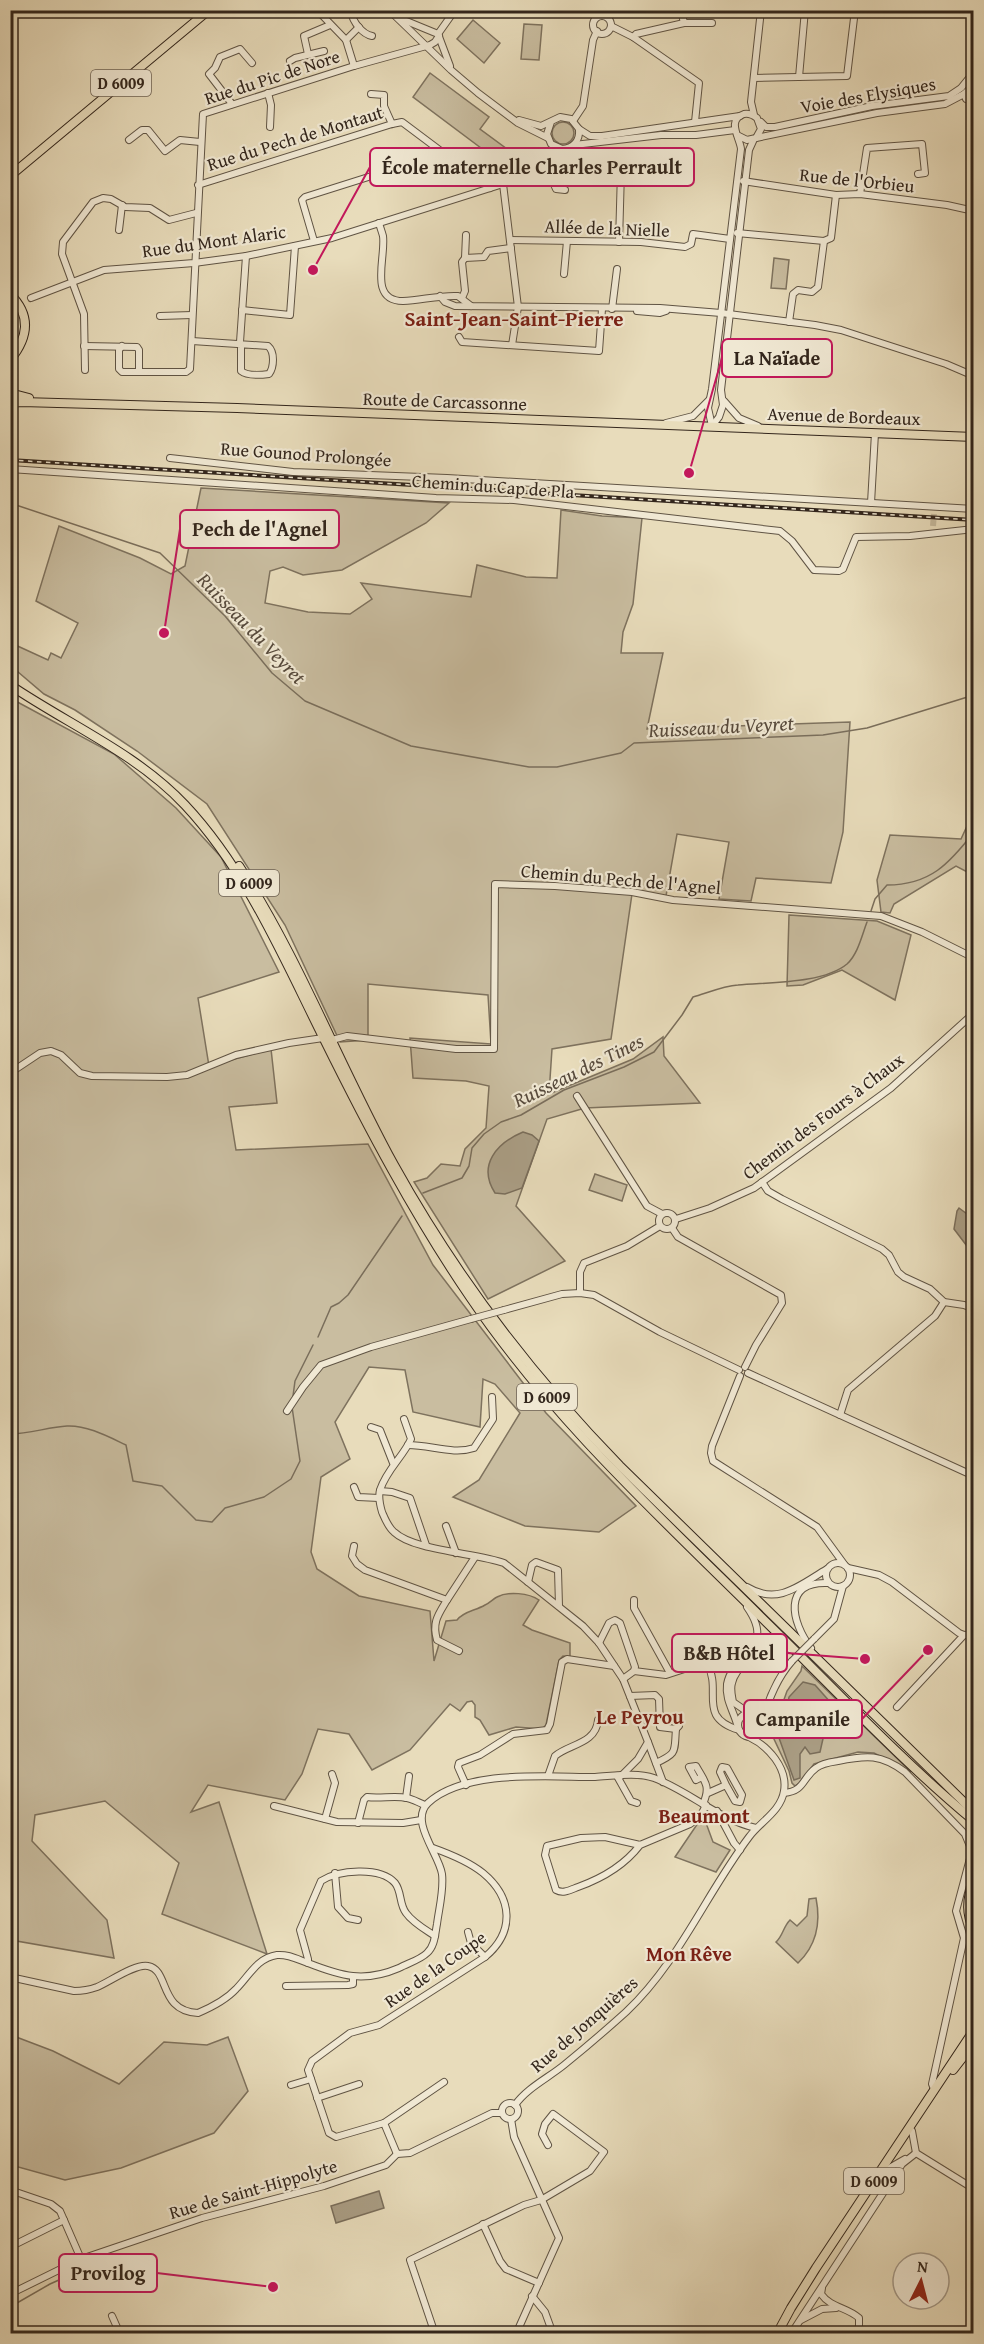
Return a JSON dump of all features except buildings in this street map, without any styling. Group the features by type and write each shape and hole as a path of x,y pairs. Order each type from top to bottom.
{"main road":[{"name":"D 6009","path":"10,176 209,10"},
{"path":"10,181 33,155"},
{"path":"10,360 20,349 25,328 23,312 11,295"},
{"path":"10,354 24,336"},
{"name":"Route de Carcassonne","path":"10,393 25,397 177,406"},
{"name":"Route de Carcassonne","path":"10,404 22,402 177,406 712,426"},
{"name":"Avenue de Bordeaux","path":"712,426 974,436"},
{"name":"D 6009","path":"10,679 38,699 137,758 172,786 199,814 255,892 368,1128 412,1207 494,1331 578,1434 804,1660 952,1804 974,1821"},
{"name":"D 6009","path":"10,685 133,761 170,790 197,818 246,888 384,1146 417,1203 454,1262 518,1349 599,1444 735,1580 974,1812"},
{"path":"945,1783 974,1806"},
{"path":"952,1804 974,1828"},
{"path":"974,1880 968,1897 967,1912 974,1930"},
{"path":"974,1896 972,1908 974,1918"},
{"name":"D 6009","path":"777,2334 797,2298 974,2030"},
{"name":"D 6009","path":"782,2334 812,2283 974,2038"},
{"path":"950,2073 974,2043"}],"street":[{"path":"299,10 306,13 309,10"},
{"path":"317,10 346,40 354,66"},
{"path":"436,34 455,10"},
{"path":"681,10 684,23"},
{"path":"712,426 721,413 723,400 721,390 749,150 760,132 760,121 754,115 751,102 761,10"},
{"path":"799,76 805,10"},
{"path":"754,78 847,76 855,10"},
{"path":"351,12 359,27 366,35 372,36"},
{"path":"391,13 436,34 451,70"},
{"path":"391,13 451,70 509,115 528,128 544,134 557,148 567,149 574,145 661,135 736,133 747,140 755,138"},
{"path":"573,121 583,106 593,40 597,31 594,24 601,13 610,19 611,26 605,33 597,31"},
{"path":"633,37 636,33 684,23 712,23"},
{"path":"308,54 304,36 330,25"},
{"path":"611,26 633,37 699,83 695,122"},
{"path":"346,40 359,27"},
{"name":"Rue du Pic de Nore","path":"139,372 186,372 190,369 196,213 203,114 435,42 436,34"},
{"path":"232,104 209,74 220,57 240,49 252,63"},
{"path":"290,61 324,51"},
{"name":"Voie des Elysiques","path":"760,121 766,126 775,127 872,106 949,96 961,88 974,72"},
{"name":"Voie des Elysiques","path":"755,138 877,113 945,104 974,86"},
{"path":"268,93 271,105 270,127"},
{"path":"371,94 384,95 384,106 392,124"},
{"path":"964,94 966,99 974,101"},
{"path":"712,426 708,413 709,400 741,149 735,122 751,102"},
{"path":"509,115 536,125 546,125 560,117 573,121 585,135 602,136 754,115"},
{"name":"Rue du Pech de Montaut","path":"198,184 402,122 440,152"},
{"path":"548,138 547,129 551,122"},
{"path":"574,145 578,139 579,129"},
{"path":"129,140 142,130 148,130 165,151 180,140 200,142"},
{"path":"970,131 974,159"},
{"path":"860,194 867,148 922,144 925,173 918,174"},
{"name":"Rue du Mont Alaric","path":"31,298 104,270 194,263 246,256 332,238 503,184 544,162 557,148"},
{"path":"314,241 302,200 305,197 435,156 440,152 490,188"},
{"path":"544,162 556,189 565,190"},
{"path":"619,242 621,171"},
{"name":"Rue de l'Orbieu","path":"737,179 746,183 836,195 860,194 947,205 974,211"},
{"path":"503,184 518,307 512,345"},
{"path":"730,235 740,233 824,241 831,238 836,195"},
{"path":"85,370 84,314 62,254 63,242 93,202 103,198 111,199 122,205 150,208 170,220 196,213"},
{"path":"119,230 122,205"},
{"path":"379,223 383,237 380,280 384,294 396,301 458,296 471,306"},
{"name":"Allée de la Nielle","path":"510,240 619,242 685,247 691,244 693,234 730,235"},
{"path":"462,298 465,291 462,262 465,258 466,235"},
{"path":"564,274 567,241"},
{"path":"789,322 794,291 812,292 818,287 824,241"},
{"path":"242,310 290,315 295,246"},
{"path":"465,258 484,257 488,251 511,248"},
{"path":"192,341 241,344 268,346 272,348 272,371 269,374 244,374 241,371 241,344 242,310 246,256"},
{"path":"612,309 617,269"},
{"path":"440,296 445,302 455,306 634,310 644,308 721,313 789,322 841,330 946,364 974,376"},
{"path":"459,337 462,342 599,351 602,309"},
{"path":"160,316 192,315"},
{"path":"84,346 122,346 138,347 139,372 122,372 119,369 119,350 122,346"},
{"path":"717,350 726,351"},
{"path":"660,424 693,416 709,400"},
{"path":"723,400 732,412 746,423 780,429"},
{"path":"871,503 875,433"},
{"name":"Rue Gounod Prolongée","path":"170,458 293,472 871,503 934,511 974,509"},
{"name":"Chemin du Cap de Pla","path":"10,469 436,498 514,500 780,531 792,541 814,570 843,569 856,537 933,534"},
{"path":"933,526 933,534 974,529"},
{"name":"Chemin du Pech de l'Agnel","path":"10,1073 40,1053 51,1051 61,1054 80,1073 92,1076 187,1075 236,1055 347,1036 456,1049 494,1049 495,884 632,892 673,900 881,916 922,932 974,958"},
{"name":"Chemin des Fours à Chaux","path":"676,1219 730,1200 762,1182 891,1088 974,1013"},
{"path":"577,1096 647,1206 662,1214 668,1213 676,1219 672,1228"},
{"path":"762,1182 768,1191 882,1249 889,1255 898,1272 930,1289 944,1302 974,1309"},
{"path":"660,1226 659,1220 662,1214"},
{"path":"660,1226 664,1229 672,1228"},
{"path":"580,1293 580,1272 584,1263 627,1246 660,1226"},
{"path":"672,1228 678,1237 781,1295 782,1303 756,1345 712,1446 713,1461 717,1466 810,1522 846,1566 850,1578"},
{"path":"287,1411 321,1365 377,1345 562,1294 580,1293 605,1300 660,1332 743,1372 974,1476"},
{"path":"840,1415 848,1390 935,1316 944,1302"},
{"path":"408,1445 458,1452 474,1448 493,1419 492,1397"},
{"path":"404,1419 411,1434 408,1445 393,1463 379,1494 383,1514 393,1532 426,1545 475,1557 493,1558 504,1563 584,1626 599,1643 623,1679 663,1782"},
{"path":"371,1427 380,1430 393,1463"},
{"path":"354,1487 358,1497 392,1492 410,1498 426,1545"},
{"path":"446,1526 456,1553"},
{"path":"813,1638 835,1609 837,1599 826,1577 831,1552 826,1539"},
{"path":"354,1545 352,1556 365,1570 447,1600"},
{"path":"459,1651 437,1640 434,1621 475,1557"},
{"path":"528,1581 532,1565 536,1562 558,1570 560,1606"},
{"path":"735,1580 755,1592 776,1596 799,1586 835,1563 879,1575 892,1582 958,1633 974,1634"},
{"path":"738,1727 740,1718 765,1702 779,1672 834,1619 843,1586 850,1578 870,1573"},
{"path":"822,1663 803,1638 794,1620 793,1610 796,1599 804,1588 818,1583 843,1586"},
{"path":"738,1594 752,1613 757,1633 755,1643 733,1670 728,1681 728,1701 743,1735 758,1741 769,1751"},
{"path":"634,1600 634,1608 670,1673"},
{"path":"599,1643 609,1623 615,1620 620,1623 635,1667 634,1671"},
{"path":"897,1707 964,1635"},
{"path":"749,1737 756,1736 762,1726 759,1717 739,1708 733,1702 731,1692 735,1675 763,1648 771,1645 790,1649 804,1660"},
{"path":"466,1785 458,1767 459,1763 480,1755 513,1734 547,1730 562,1662 567,1659 614,1666"},
{"path":"791,1660 778,1680 766,1706 762,1726 762,1738 779,1765 785,1782 784,1793 792,1792 803,1785 814,1768 822,1764 860,1756 873,1756 895,1764 905,1772 965,1834 972,1851 956,1911 964,1938 932,2084 934,2089"},
{"path":"623,1679 634,1671 666,1675 702,1663 707,1664 711,1671 712,1702 717,1718 724,1725 738,1727"},
{"path":"630,1696 655,1695 659,1699 660,1727 676,1729 674,1753 656,1763"},
{"path":"548,1776 555,1756 591,1735 597,1727 598,1720"},
{"path":"619,1776 638,1759 648,1742"},
{"path":"722,1767 727,1768 742,1795 740,1802 735,1801 726,1785 720,1772 722,1767"},
{"path":"325,1819 335,1783 332,1774"},
{"path":"406,1798 409,1776"},
{"path":"10,1977 82,1991 99,1986 138,1967 149,1966 154,1968 159,1975 170,2000 178,2007 198,2013 221,2001 237,1989 257,1964 275,1955 288,1955 353,1977 371,1977 388,1972 423,1957 430,1951 435,1936 442,1886 440,1867 422,1829 421,1820 425,1805 437,1796 486,1779 548,1776 651,1777 756,1828"},
{"path":"619,1776 632,1801 637,1803"},
{"path":"640,1845 627,1840 605,1837 581,1838 547,1846 545,1855 556,1890 564,1892 598,1880 618,1868 640,1845 690,1824 699,1816 708,1793 708,1787 702,1776"},
{"path":"708,1793 726,1785"},
{"name":"Rue de Jonquières","path":"515,2105 520,2097 563,2066 626,2012 654,1983 679,1949 699,1913 740,1850 756,1828 776,1809 784,1793"},
{"path":"358,1823 364,1800 367,1797 406,1798 425,1805"},
{"path":"274,1806 325,1819 358,1823 421,1820"},
{"path":"716,1810 740,1850"},
{"name":"Rue de la Coupe","path":"311,2079 308,2070 312,2061 350,2033 379,2025 485,1957 502,1940 507,1923 507,1909 499,1890 484,1874 460,1858 432,1848"},
{"path":"308,1963 300,1930 321,1881 335,1873 345,1871 382,1874 394,1882 400,1892 406,1913 435,1936"},
{"path":"335,1873 338,1907 348,1918 358,1920"},
{"path":"468,1932 471,1943 485,1957"},
{"path":"286,1986 348,1985 353,1984 353,1977"},
{"path":"291,2085 311,2079 328,2133 336,2137 384,2123 444,2082"},
{"path":"317,2098 359,2084"},
{"path":"506,2104 515,2105 518,2114 511,2119 505,2118 502,2113 506,2104"},
{"name":"Rue de Saint-Hippolyte","path":"10,2294 81,2259 202,2218 324,2186 386,2165 397,2154 410,2153 492,2114 502,2113"},
{"path":"435,2334 410,2260 524,2205 541,2200 590,2171 604,2152 552,2114 542,2134 548,2145"},
{"path":"511,2119 514,2137 559,2238 516,2334"},
{"path":"384,2123 397,2154"},
{"path":"912,2131 916,2153 974,2189"},
{"path":"881,2179 891,2167 916,2153"},
{"path":"791,2334 902,2164 916,2153"},
{"path":"10,2190 51,2205 60,2211 81,2259"},
{"path":"10,2247 64,2220"},
{"path":"483,2224 506,2269 539,2283"},
{"path":"823,2285 821,2294 826,2301 859,2318 860,2326 856,2334"},
{"path":"532,2296 545,2312 553,2334"},
{"path":"799,2321 822,2309 843,2308"},
{"path":"112,2316 120,2334"}],"shaded area":[{"path":"473,20 500,43 484,63 457,39"},
{"path":"524,24 542,25 539,60 521,59"},
{"path":"430,73 489,117 480,129 518,157 509,169 413,97"},
{"path":"559,122 567,122 574,129 574,137 567,144 559,144 552,137 552,129"},
{"path":"774,258 789,260 786,289 771,288"},
{"path":"201,488 449,503 426,523 342,570 303,575 283,567 270,571 265,603 308,612 350,614 372,599 361,583 471,597 477,565 526,577 557,578 561,510 602,516 642,518 633,604 623,632 621,653 663,653 647,729 850,722 843,832 831,883 756,878 751,901 719,899 729,842 677,834 666,896 632,894 611,1039 552,1049 549,1094 633,1059 663,1037 664,1056 700,1103 585,1108 547,1119 516,1206 565,1261 488,1299 414,1182 427,1178 441,1164 460,1166 465,1149 486,1128 489,1086 466,1081 413,1078 410,1038 491,1044 488,995 368,984 368,1040 340,1042 285,925 207,804 137,751 75,710 44,694 11,666 11,643 48,660 51,653 61,658 78,623 36,601 59,526 140,558 171,574 185,566"},
{"path":"10,698 114,754 176,808 221,857 279,972 198,998 209,1066 271,1049 277,1103 229,1107 236,1150 368,1144 433,1265 546,1413 636,1506 599,1532 525,1526 453,1497 479,1480 520,1413 495,1384 483,1379 480,1427 413,1412 405,1370 369,1367 335,1422 350,1459 321,1477 311,1552 317,1569 359,1596 430,1611 434,1661 446,1621 457,1620 497,1597 512,1593 539,1600 523,1625 570,1643 570,1657 563,1656 559,1660 546,1725 542,1729 516,1727 489,1735 480,1720 475,1717 475,1705 472,1701 467,1702 460,1711 450,1704 410,1750 372,1770 349,1734 318,1729 302,1774 285,1800 208,1785 191,1812 219,1802 267,1954 162,1914 179,1863 105,1801 35,1815 32,1841 107,1920 114,1958 11,1940"},
{"path":"973,813 973,875 956,866 894,904 890,913 881,912 877,880 890,835 961,839"},
{"path":"789,915 877,921 911,935 895,1000 842,970 803,985 787,986"},
{"path":"523,1132 539,1141 522,1188 505,1194 495,1193 488,1173 492,1156 505,1142"},
{"path":"595,1174 627,1185 622,1201 589,1190"},
{"path":"959,1208 971,1217 973,1254 954,1229"},
{"path":"802,1666 911,1772 874,1753 858,1752 814,1764 800,1783 795,1786 774,1739 775,1725 787,1691"},
{"path":"803,1682 815,1685 831,1703 820,1752 810,1754 805,1747 800,1754 800,1778 794,1780 778,1735 778,1722 786,1712 789,1697"},
{"name":"Beaumont","path":"698,1823 706,1823 713,1842 730,1850 716,1872 675,1857"},
{"path":"816,1898 818,1925 816,1933 810,1949 798,1963 776,1942 790,1920 797,1926 807,1916 809,1899"},
{"path":"11,2035 53,2051 119,2084 164,2042 207,2045 228,2037 248,2091 214,2133 121,2168 65,2180 11,2165"},
{"path":"379,2191 384,2208 336,2223 331,2206"}],"waterway":[{"name":"Ruisseau du Veyret","path":"10,503 160,553 225,616 272,673 305,701 411,746 529,767 557,767 621,753 634,743 823,735 867,728 974,695"},
{"name":"Ruisseau des Tines","path":"871,911 875,899 887,885 902,884 927,877 947,863 974,832"},
{"name":"Ruisseau des Tines","path":"423,1193 462,1178 469,1166 472,1148 484,1134 501,1122 521,1115 564,1090 624,1067 654,1052 693,997 732,986 810,979 837,971 854,955 867,922"},
{"name":"Ruisseau des Tines","path":"318,1337 331,1307 348,1295 402,1216"},
{"name":"Ruisseau des Tines","path":"293,1396 295,1381 313,1345"},
{"name":"Ruisseau des Tines","path":"10,1434 75,1426 105,1435 126,1445 133,1481 162,1486 196,1520 212,1522 225,1508 264,1497 291,1479 300,1461 292,1407"},
{"path":"10,2307 50,2284 99,2262"}],"tunnel":[{"path":"933,526 934,514"}],"railway":[{"path":"10,460 974,520"}],"place":[{"name":"École maternelle Charles Perrault","path":"313,270"},
{"name":"La Naïade","path":"689,473"},
{"name":"Pech de l'Agnel","path":"164,633"},
{"name":"Campanile","path":"928,1650"},
{"name":"B&B Hôtel","path":"865,1659"},
{"name":"Provilog","path":"273,2287"}],"district":[{"name":"Saint-Jean-Saint-Pierre","path":"514,318"},
{"name":"Le Peyrou","path":"640,1716"},
{"name":"Beaumont","path":"704,1815"},
{"name":"Mon Rêve","path":"689,1953"}]}
